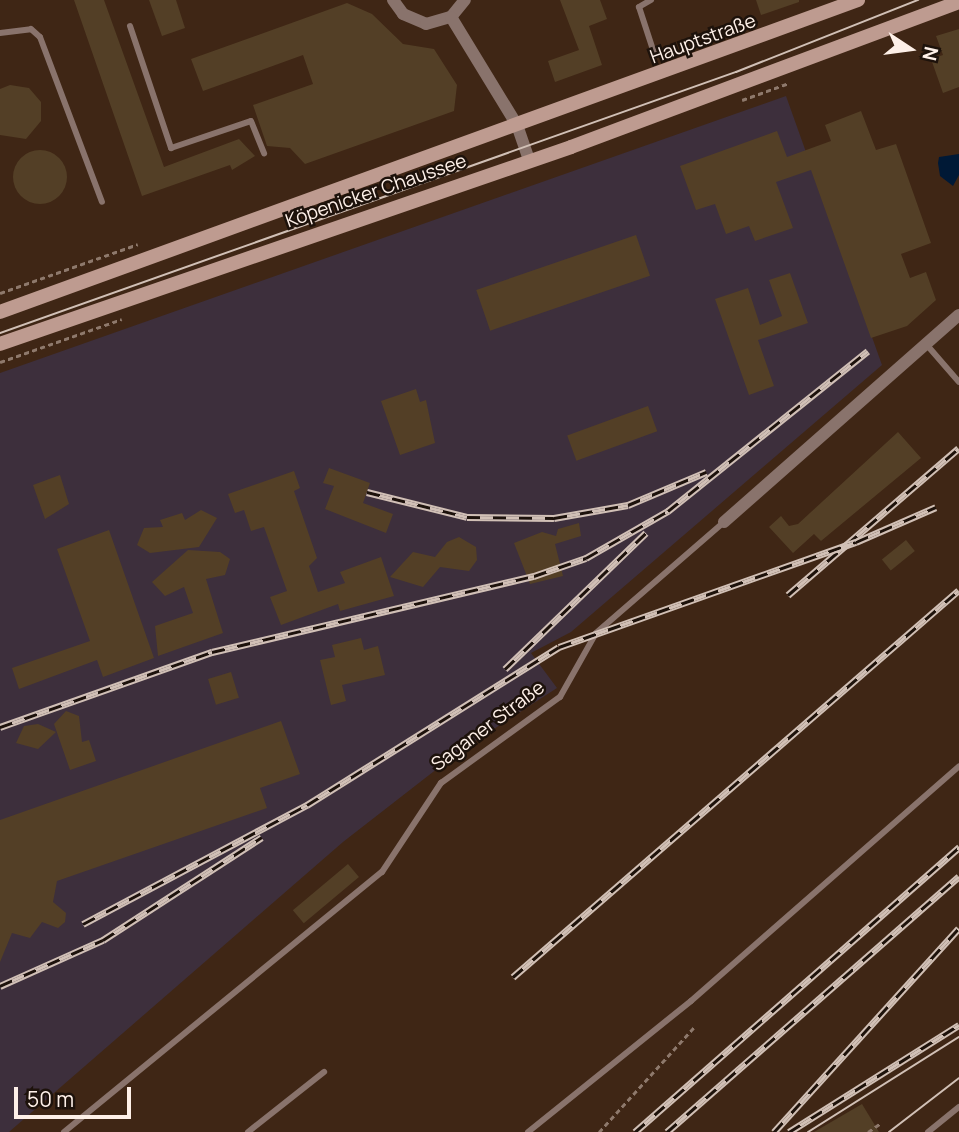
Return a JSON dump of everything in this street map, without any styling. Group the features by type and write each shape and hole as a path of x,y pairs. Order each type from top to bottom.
{"main road":[{"name":"Hauptstraße","path":"638,82 858,0"},
{"name":"Köpenicker Chaussee","path":"0,344 765,75 959,2"},
{"name":"Köpenicker Chaussee","path":"0,312 638,82"}],"street":[{"path":"393,0 414,21 451,17 465,0"},
{"path":"451,17 517,125 528,159"},
{"name":"Saganer Straße","path":"724,522 959,316"}],"lane":[{"path":"651,0 638,3 654,52"},
{"path":"130,26 171,148 251,121 264,153"},
{"path":"0,33 30,29 40,37 102,202"},
{"path":"926,344 959,382"},
{"name":"Saganer Straße","path":"64,1132 382,872 441,783 560,697 596,633 724,522"},
{"path":"528,1132 691,1001 959,766"},
{"path":"248,1132 324,1072"},
{"path":"928,1132 959,1107"}],"path":[{"path":"599,1132 695,1026"},
{"path":"868,1132 881,1123"}],"shaded area":[{"path":"786,96 882,365 571,632 531,653 557,688 460,751 343,842 9,1132 0,1132 0,373"}],"water":[{"path":"959,154 959,175 953,186 940,176 939,157"}],"building":[{"path":"74,0 104,0 164,167 239,139 255,156 232,170 230,165 142,196"},
{"path":"149,0 176,0 185,28 162,36"},
{"path":"560,0 600,0 607,19 589,26 602,65 555,82 548,61 579,50"},
{"path":"756,0 799,0 799,2 761,15"},
{"path":"347,3 372,14 403,44 434,49 457,85 454,111 305,164 290,148 267,146 253,105 313,84 303,55 203,91 191,59"},
{"path":"959,29 959,87 943,93 931,59 943,55 936,36"},
{"path":"10,85 29,88 41,102 41,121 26,139 0,135 0,89"},
{"path":"861,111 876,150 896,144 931,243 901,254 910,278 926,272 936,300 907,326 871,338 811,170 776,182 793,228 755,241 749,226 726,234 715,204 696,210 680,166 777,131 787,157 831,141 825,125"},
{"path":"40,150 59,158 67,177 59,196 40,204 21,196 13,177 21,158"},
{"path":"636,235 650,276 490,331 476,290"},
{"path":"790,273 808,323 758,340 774,386 749,395 715,299 748,288 760,325 782,316 769,280"},
{"path":"416,389 420,402 426,400 435,443 400,455 381,401"},
{"path":"648,406 657,431 576,461 567,435"},
{"path":"898,432 921,458 821,541 814,534 793,553 769,527 781,516 789,526 798,524"},
{"path":"329,468 370,483 363,503 393,514 386,533 325,509 334,486 323,483"},
{"path":"294,471 300,488 294,491 317,558 309,566 318,592 345,583 340,572 381,557 394,596 340,611 338,604 281,625 270,597 287,591 264,527 251,531 244,510 235,513 228,494"},
{"path":"60,475 69,504 45,519 33,485"},
{"path":"201,510 217,518 199,547 150,553 137,545 144,528 163,527 160,520 182,513 185,520"},
{"path":"579,523 581,536 555,544 563,576 530,584 514,543 542,532 556,536 558,529"},
{"path":"109,530 154,658 103,677 97,660 19,689 12,668 90,641 57,549"},
{"path":"459,537 476,547 477,560 469,571 440,567 423,587 390,577 413,552 435,557 447,542"},
{"path":"906,540 915,551 891,570 882,560"},
{"path":"188,550 220,552 230,559 225,575 206,579 223,633 158,656 155,626 193,613 184,587 165,596 152,582"},
{"path":"361,638 364,650 378,646 385,675 342,685 346,701 331,705 320,660 335,657 332,645"},
{"path":"231,672 239,698 216,705 208,679"},
{"path":"66,711 79,716 82,742 89,740 96,761 70,770 54,724"},
{"path":"281,721 300,774 260,788 267,808 57,881 53,902 66,913 65,922 58,928 42,922 30,938 12,933 0,962 0,820"},
{"path":"38,724 56,732 38,749 16,743 24,726"},
{"path":"348,864 359,877 304,923 293,910"},
{"path":"862,1104 879,1132 814,1132"}],"tram line":[{"path":"0,333 736,72 918,0"},
{"path":"808,1132 959,1037"},
{"path":"889,1132 959,1078"}],"railway":[{"path":"0,727 212,652 534,576 586,558 668,511 868,351"},
{"path":"788,595 959,448"},
{"path":"367,492 467,517 554,518 628,505 706,472"},
{"path":"83,924 307,805 559,647 856,542 936,507"},
{"path":"505,669 646,533"},
{"path":"513,977 959,590"},
{"path":"0,986 103,940 262,837"},
{"path":"635,1132 959,847"},
{"path":"667,1132 959,876"},
{"path":"774,1132 959,928"},
{"path":"789,1132 959,1025"}]}
